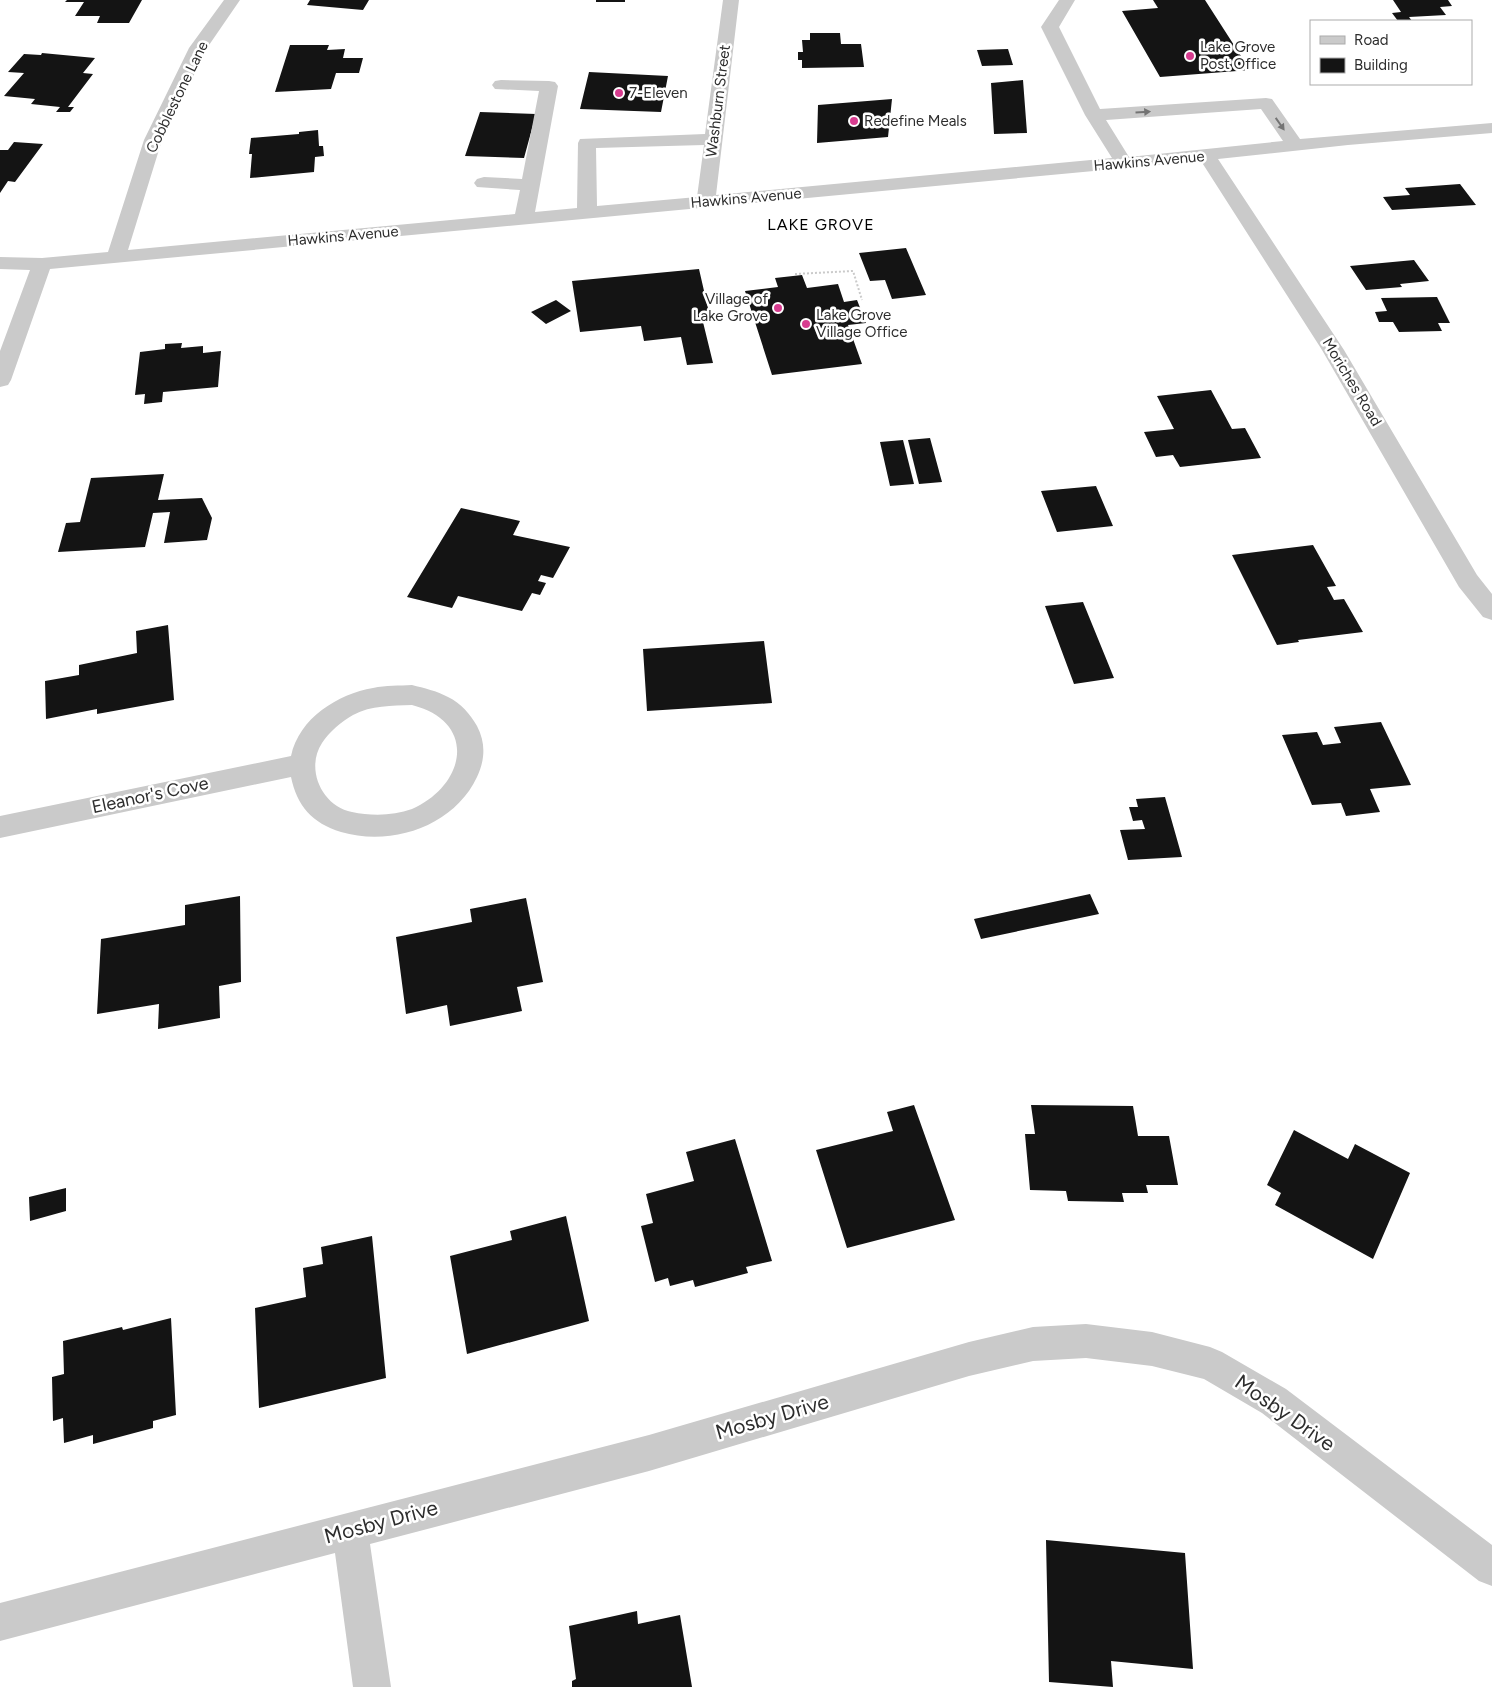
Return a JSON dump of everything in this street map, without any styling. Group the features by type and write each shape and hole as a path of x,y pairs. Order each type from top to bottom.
{"street":[{"name":"Cobblestone Lane","path":"116,257 153,140 198,48 232,0"},
{"name":"Washburn Street","path":"706,202 730,0"},
{"path":"1067,0 1050,28 1094,115 1124,163"},
{"path":"501,86 549,86 524,219"},
{"path":"1094,115 1266,103 1295,145"},
{"name":"Hawkins Avenue","path":"0,263 42,264 1492,128"},
{"path":"587,213 588,143 714,139"},
{"name":"Moriches Road","path":"1206,156 1333,350 1468,581 1492,611"},
{"path":"484,184 530,185"},
{"path":"0,380 42,264"},
{"path":"412,695 435,701 456,715 469,734 471,758 464,781 453,794 430,812 414,820 384,826 367,827 339,820 326,814 308,796 301,764 309,741 318,728 339,711 370,698 412,695"},
{"name":"Eleanor's Cove","path":"0,826 301,764"},
{"name":"Mosby Drive","path":"0,1622 648,1453 969,1359 1033,1344 1086,1341 1152,1349 1210,1364 1274,1400 1492,1568"},
{"path":"350,1530 372,1687"}],"path":[{"path":"795,274 853,270 862,300"}],"building":[{"path":"67,0 142,0 129,23 97,23 100,16 75,16 84,2 65,2"},
{"path":"310,0 369,0 363,10 307,5"},
{"path":"596,0 625,0 625,2 596,2"},
{"path":"1153,0 1205,0 1250,70 1160,77 1122,11 1158,8"},
{"path":"1393,0 1448,0 1452,6 1440,7 1446,15 1409,17 1411,20 1397,20 1392,13 1401,12"},
{"path":"810,33 840,33 841,44 861,44 864,67 802,68 802,60 798,60 798,52 803,52 802,40 810,40"},
{"path":"290,45 329,45 327,50 345,49 343,58 363,58 359,73 336,73 331,89 275,92"},
{"path":"1008,49 1013,65 982,66 977,50"},
{"path":"42,53 95,58 83,73 93,74 68,107 74,107 70,112 56,112 60,107 31,104 35,99 4,96 24,73 8,72 24,54 41,55"},
{"path":"589,72 668,76 661,112 580,109"},
{"path":"1023,80 1027,133 994,134 991,83"},
{"name":"Redefine Meals","path":"892,99 888,137 817,143 818,105"},
{"path":"480,112 536,114 524,158 465,156"},
{"path":"318,130 319,146 323,146 324,156 315,157 314,172 250,178 252,154 249,154 251,138 299,134 299,132"},
{"path":"14,142 43,144 15,182 8,181 0,193 0,150 8,150"},
{"path":"1460,184 1476,205 1392,210 1383,197 1410,195 1405,188"},
{"path":"906,248 926,295 892,299 885,280 870,281 859,253"},
{"path":"1414,260 1429,281 1400,284 1402,287 1366,290 1350,266"},
{"path":"699,269 710,317 702,318 713,363 687,365 681,337 644,341 641,326 580,332 572,281"},
{"name":"Lake Grove Village Office","path":"802,275 807,288 838,284 844,302 857,300 866,323 848,325 862,364 772,375 745,291 778,287 775,278"},
{"path":"1437,297 1450,323 1438,323 1442,331 1399,332 1393,322 1379,322 1375,312 1387,311 1381,298"},
{"path":"556,300 571,311 546,324 531,312"},
{"path":"182,343 181,348 203,346 203,353 221,351 218,387 163,392 162,402 144,404 145,394 135,395 140,352 165,349 165,344"},
{"path":"1211,390 1232,429 1245,428 1261,458 1180,467 1173,455 1156,457 1144,432 1174,429 1157,396"},
{"path":"930,438 942,482 919,484 908,440"},
{"path":"903,440 914,484 890,486 880,442"},
{"path":"164,474 158,500 202,498 212,518 207,540 164,543 170,512 153,513 145,547 58,552 66,523 80,522 91,478"},
{"path":"1096,486 1113,526 1057,532 1041,491"},
{"path":"461,508 520,521 513,535 570,547 553,578 541,575 538,581 546,583 540,595 532,593 522,611 458,596 452,608 407,597"},
{"path":"1313,545 1336,586 1327,587 1334,600 1344,599 1363,632 1298,640 1299,642 1277,645 1232,555"},
{"path":"1083,602 1114,678 1074,684 1045,606"},
{"path":"168,625 174,700 97,714 97,709 46,719 45,681 79,675 79,665 137,653 136,631"},
{"path":"764,641 772,703 647,711 643,649"},
{"path":"1381,722 1411,785 1370,789 1380,812 1346,816 1341,803 1312,805 1282,735 1317,732 1323,745 1341,743 1334,727"},
{"path":"1165,797 1182,857 1128,860 1120,830 1145,829 1142,820 1133,821 1129,807 1138,807 1136,799"},
{"path":"1090,894 1099,914 981,939 974,919"},
{"path":"240,896 241,982 219,986 220,1018 158,1029 159,1004 97,1014 101,939 185,925 185,905"},
{"path":"526,898 543,982 517,987 522,1011 450,1026 447,1005 406,1014 396,937 472,922 470,909"},
{"path":"914,1105 955,1220 847,1248 816,1150 893,1131 887,1112"},
{"path":"1031,1105 1133,1106 1138,1136 1169,1136 1178,1185 1146,1185 1148,1193 1122,1193 1124,1202 1068,1201 1066,1191 1030,1190 1025,1134 1035,1134"},
{"path":"1294,1130 1348,1159 1355,1144 1410,1173 1373,1259 1275,1205 1281,1193 1267,1185"},
{"path":"735,1139 772,1261 746,1267 748,1273 695,1287 693,1280 670,1286 668,1278 655,1282 641,1226 653,1223 646,1194 694,1181 686,1152"},
{"path":"66,1188 66,1211 30,1221 29,1197"},
{"path":"566,1216 589,1321 467,1354 450,1256 512,1240 510,1231"},
{"path":"372,1236 386,1378 259,1408 255,1308 306,1297 303,1268 323,1264 321,1247"},
{"path":"171,1318 176,1415 153,1421 153,1428 93,1444 93,1435 64,1443 63,1418 53,1421 52,1377 64,1374 63,1341 122,1327 123,1330"},
{"path":"1046,1540 1185,1553 1193,1669 1111,1661 1113,1687 1049,1682"},
{"path":"637,1611 638,1624 680,1615 692,1687 572,1687 572,1681 576,1679 569,1626"}],"place":[{"name":"Lake Grove Post Office","path":"1190,56"},
{"name":"7-Eleven","path":"619,93"},
{"name":"Redefine Meals","path":"854,121"},
{"name":"Village of Lake Grove","path":"778,308"},
{"name":"Lake Grove Village Office","path":"806,324"}],"district":[{"name":"LAKE GROVE","path":"821,224"}]}
